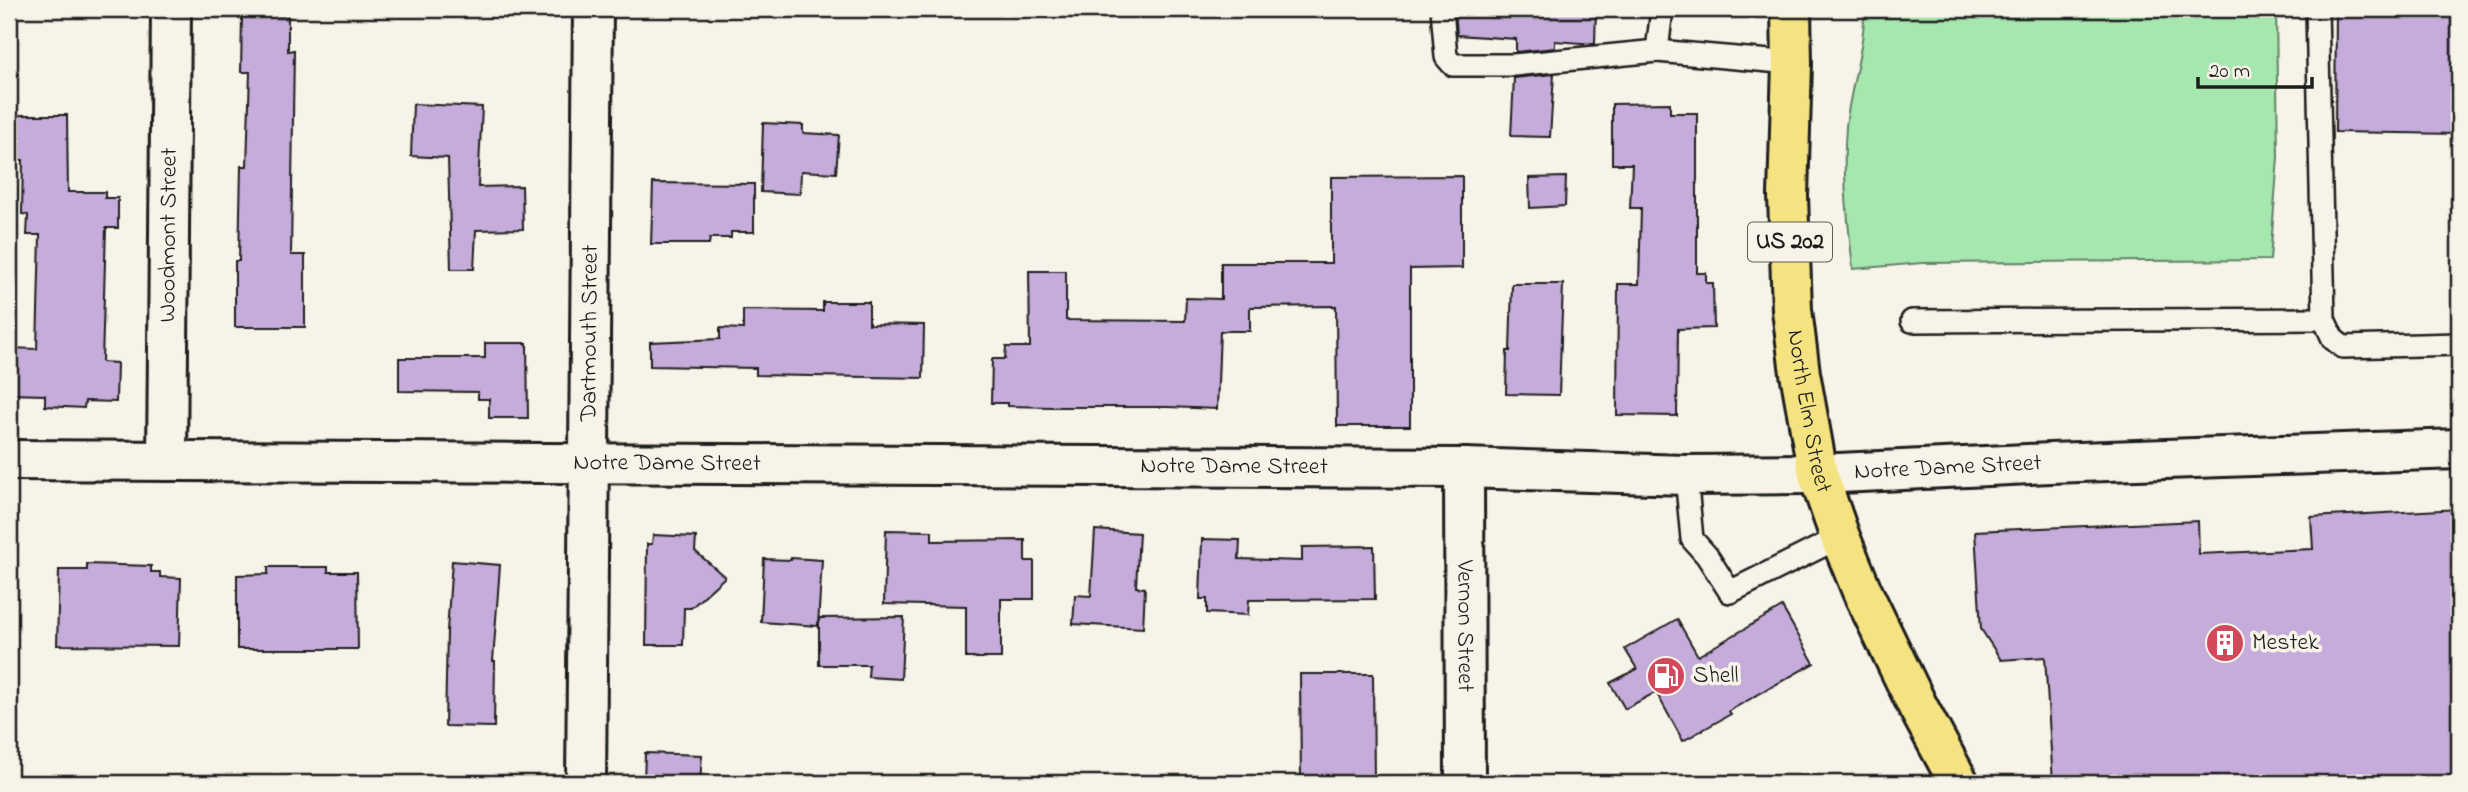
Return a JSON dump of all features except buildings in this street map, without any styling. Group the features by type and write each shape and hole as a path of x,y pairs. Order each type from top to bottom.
{"highway":[{"name":"North Elm Street","path":"1791,9 1788,196 1792,310 1818,474 1863,591 1918,707 1959,783"}],"street":[{"name":"Woodmont Street","path":"167,461 171,9"},
{"name":"Dartmouth Street","path":"586,783 593,9"},
{"name":"Notre Dame Street","path":"9,460 1464,468 1686,475 1818,474 2459,449"},
{"name":"Vernon Street","path":"1464,468 1465,783"}],"lane":[{"path":"1443,9 1446,57 1453,65 1514,65 1657,51 1792,63"},
{"path":"1657,51 1662,9"},
{"path":"2317,9 2324,319 2333,339 2343,347 2459,344"},
{"path":"1912,321 2324,319"},
{"path":"1686,475 1692,539 1707,556 1730,592 1840,537"}],"green space":[{"path":"1864,9 2276,9 2278,157 2270,260 1922,263 1853,269 1846,198 1845,145 1848,112 1862,39"}],"place":[{"name":"Mestek","path":"2225,643"},
{"name":"Shell","path":"1666,676"}]}
